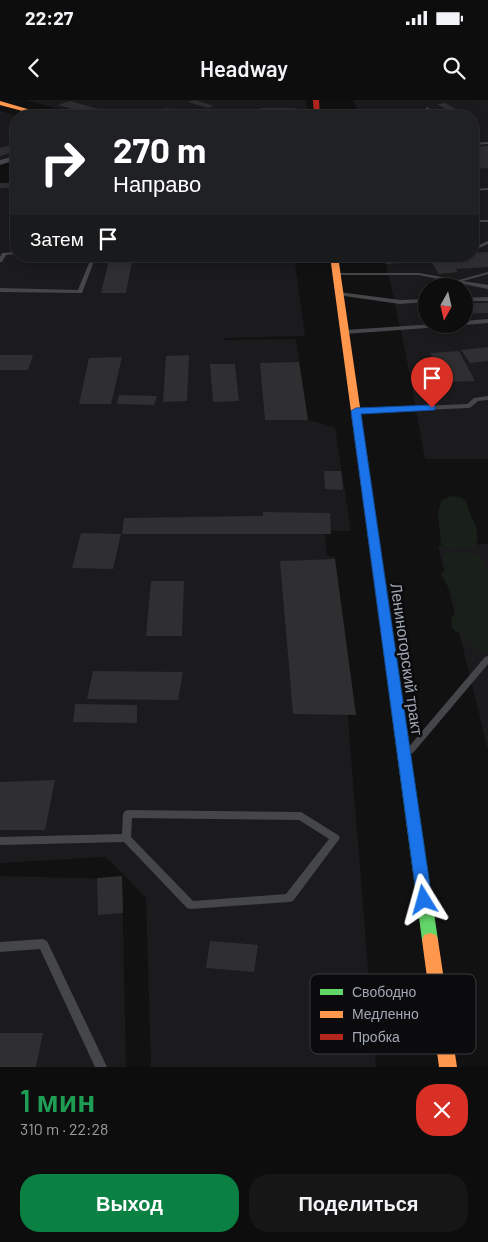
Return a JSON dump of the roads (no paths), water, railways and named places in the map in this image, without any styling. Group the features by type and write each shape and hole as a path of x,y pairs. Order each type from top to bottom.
{"main road":[{"path":"0,103 25,110"},
{"name":"Лениногорский тракт","path":"334,262 435,974"},
{"name":"Лениногорский тракт","path":"446,1054 448,1067"}],"lane":[{"path":"479,248 488,242"},
{"path":"479,248 488,247"},
{"path":"0,261 4,254 10,254"},
{"path":"0,290 80,292 92,262"},
{"path":"336,274 419,274 440,278"},
{"path":"470,278 488,274"},
{"path":"473,284 488,287"},
{"path":"339,294 400,302 418,301"},
{"path":"473,300 488,299"},
{"path":"473,322 488,321"},
{"path":"345,332 418,327"},
{"path":"356,411 469,406 476,399 488,398"},
{"path":"404,758 486,659 488,659"},
{"path":"0,841 126,838 191,905 289,898 335,838 301,816 128,814 126,838"},
{"path":"0,948 43,944 101,1067"}]}
